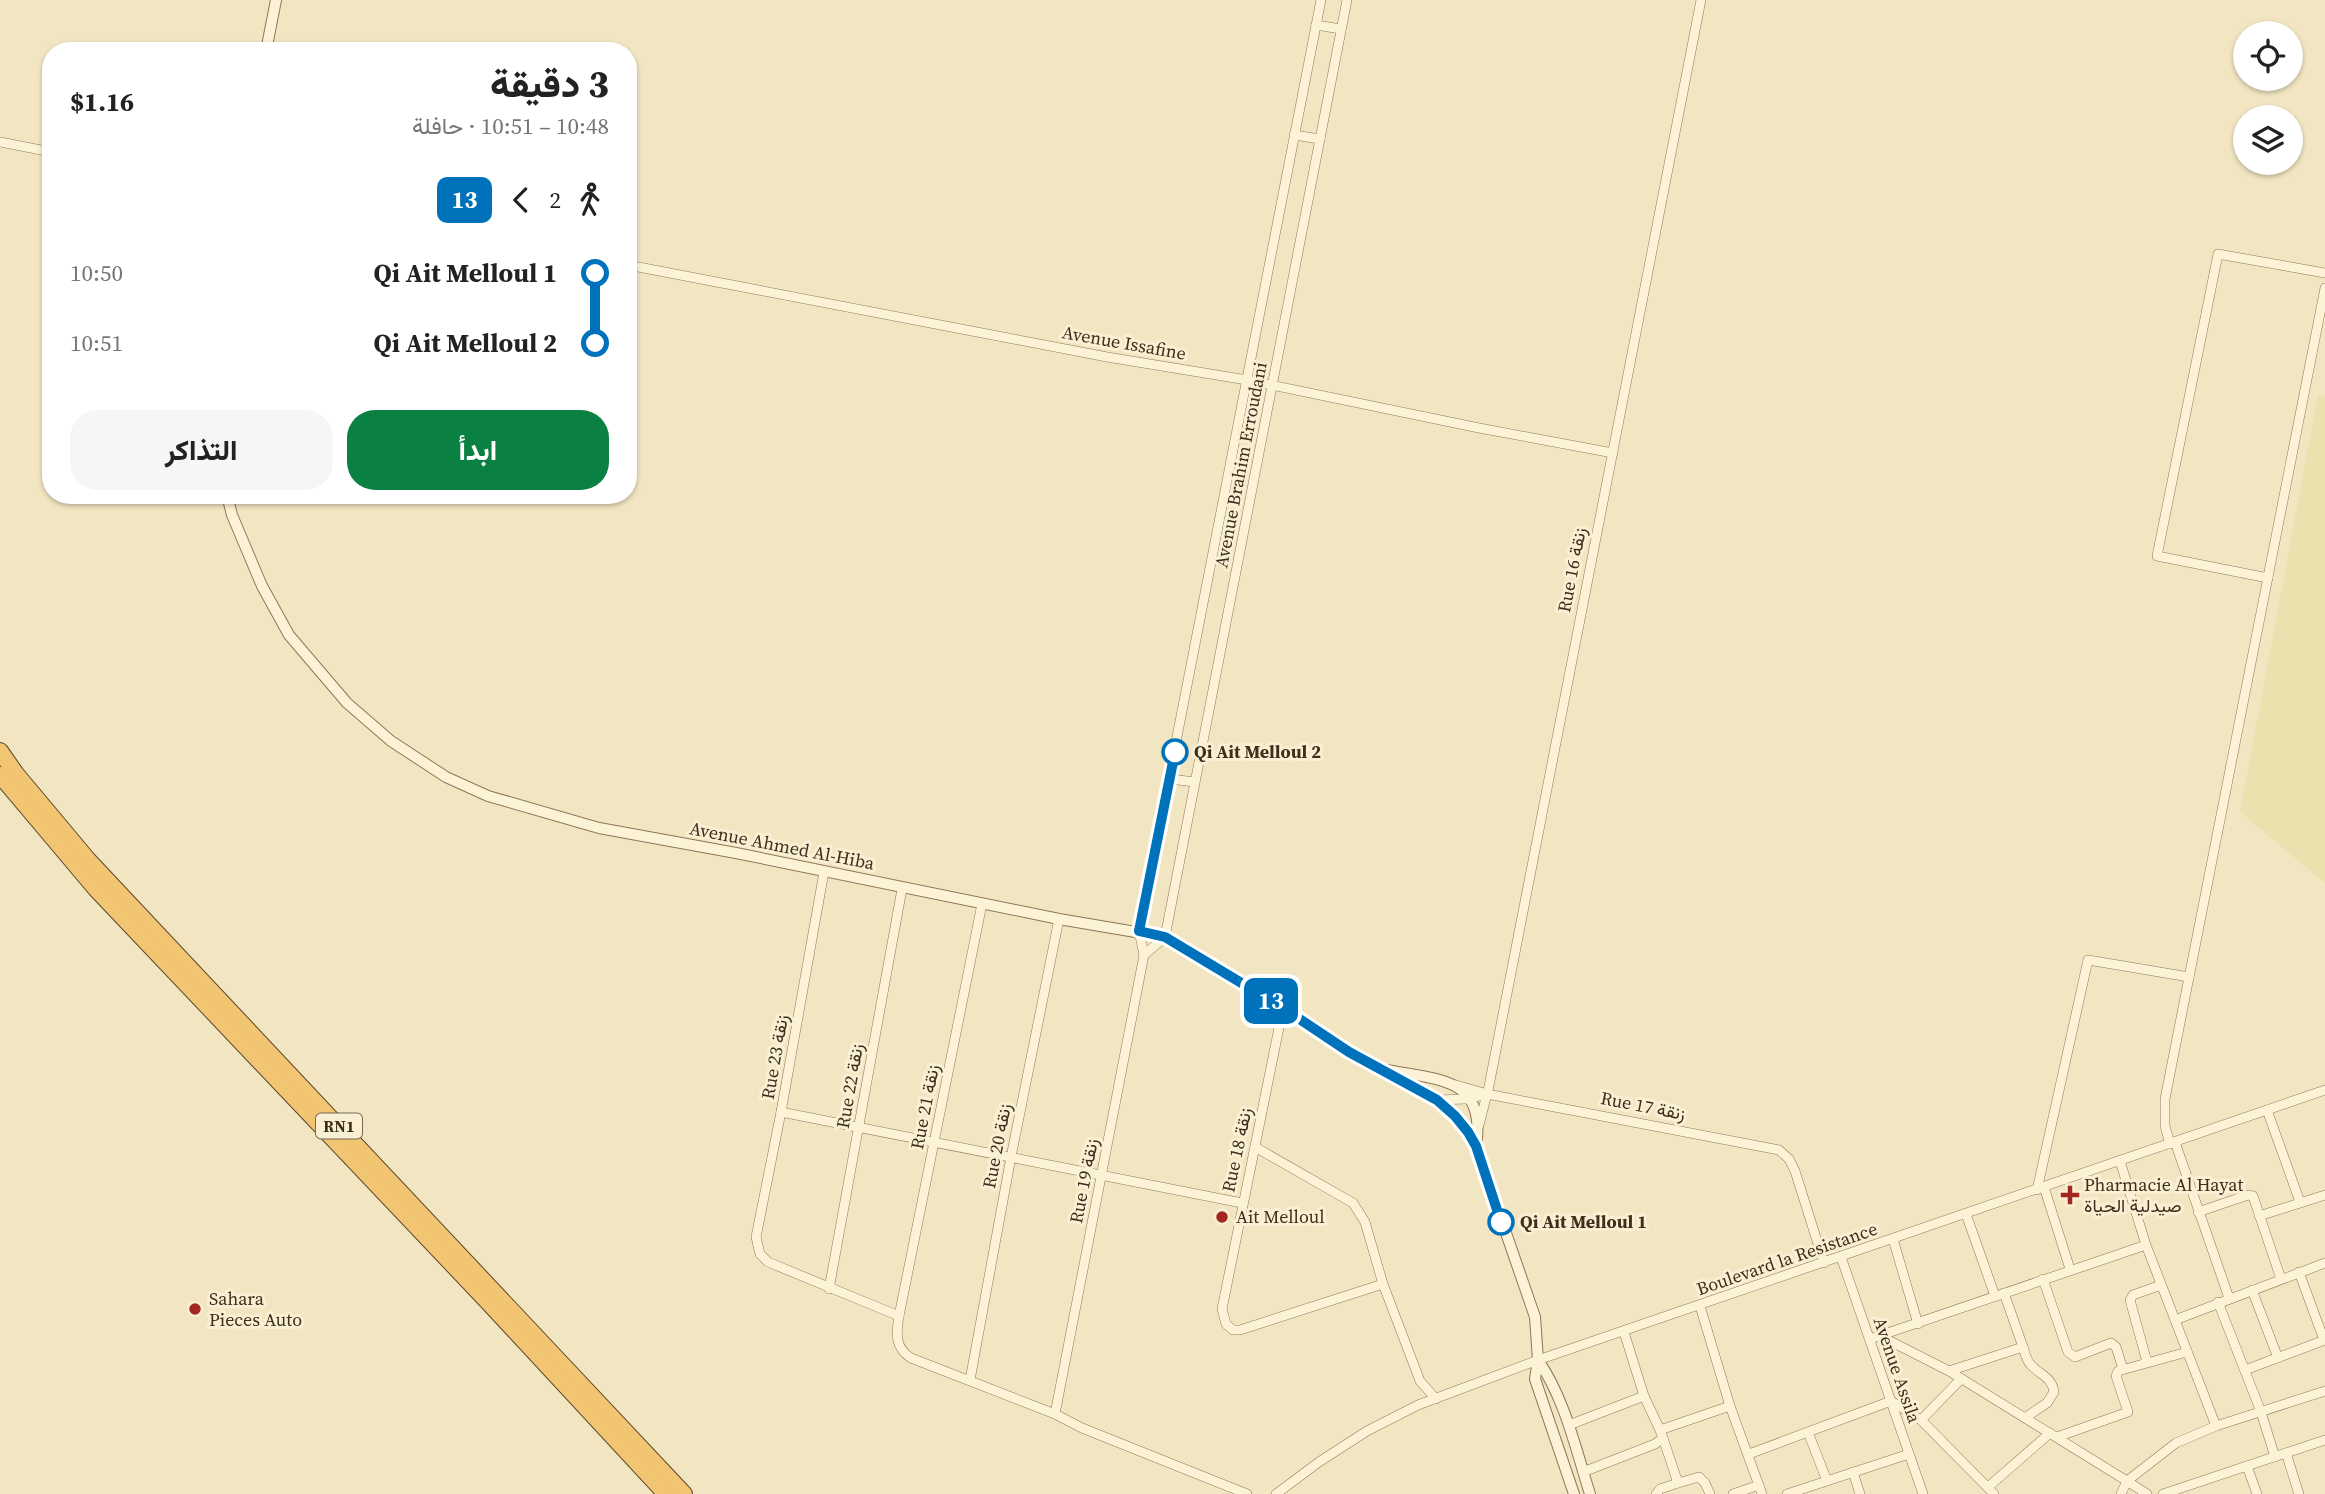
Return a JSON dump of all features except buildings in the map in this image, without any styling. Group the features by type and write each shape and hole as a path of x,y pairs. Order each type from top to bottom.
{"highway":[{"name":"RN1","path":"0,751 30,792 88,860 684,1494"},
{"name":"RN1","path":"0,775 96,889 666,1494"}],"street":[{"path":"268,42 276,0"},
{"name":"Avenue Brahim Erroudani","path":"1139,931 1321,0"},
{"name":"Avenue Brahim Erroudani","path":"1165,937 1347,0"},
{"name":"Rue 16 زنقة","path":"1476,1146 1701,0"},
{"path":"1316,25 1341,29"},
{"path":"1294,135 1320,139"},
{"path":"0,142 42,150"},
{"path":"2268,578 2157,556 2218,254 2325,273"},
{"name":"Avenue Issafine","path":"637,267 1107,357 1248,380 1613,453"},
{"path":"2230,1298 2165,1126 2164,1108 2325,288"},
{"name":"Avenue Ahmed Al-Hiba","path":"229,504 262,586 289,635 347,703 391,741 446,777 488,796 599,828 1059,919 1165,937 1283,1008 1349,1052 1437,1100 1465,1126 1476,1146 1535,1317 1538,1360 1535,1379 1574,1494"},
{"path":"1170,779 1195,782"},
{"name":"Rue 23 زنقة","path":"824,872 756,1237 757,1248 763,1259 829,1289"},
{"name":"Rue 22 زنقة","path":"829,1289 902,888"},
{"name":"Rue 21 زنقة","path":"970,1380 911,1359 902,1352 897,1340 899,1316 982,904"},
{"name":"Rue 20 زنقة","path":"970,1380 1059,919"},
{"name":"Rue 19 زنقة","path":"1055,1413 1144,956 1139,931"},
{"path":"1144,956 1165,937"},
{"path":"2070,1269 2040,1188 2088,960 2189,977"},
{"name":"Rue 18 زنقة","path":"1283,1008 1222,1309 1226,1324 1233,1330 1240,1330 1383,1284"},
{"name":"Rue 17 زنقة","path":"1380,1068 1487,1094 1779,1150 1789,1159 1795,1171 1824,1263"},
{"path":"1444,1082 1470,1098 1479,1125"},
{"name":"Boulevard la Resistance","path":"1276,1494 1367,1431 1418,1405 1538,1360 2325,1090"},
{"path":"1437,1100 1487,1094"},
{"path":"2267,1110 2300,1202"},
{"path":"781,1112 1242,1203"},
{"path":"1255,1146 1353,1203 1365,1222 1383,1284 1420,1381 1436,1399"},
{"path":"2120,1161 2146,1245 2216,1426"},
{"path":"2198,1212 2250,1195 2254,1198 2281,1279"},
{"path":"2259,1216 2325,1195"},
{"path":"1966,1214 2031,1365 2053,1385 2054,1392 2047,1403 2026,1417"},
{"path":"1893,1239 1918,1324"},
{"path":"1870,1339 2146,1245"},
{"name":"Avenue Assila","path":"1842,1257 1923,1494"},
{"path":"2175,1320 2325,1263"},
{"path":"2245,1370 2325,1340 2321,1317 2300,1272"},
{"path":"2043,1279 2068,1352 2075,1357 2111,1343 2116,1347 2123,1369"},
{"path":"2147,1362 2130,1300 2133,1295 2161,1284"},
{"path":"829,1289 899,1316"},
{"path":"2252,1290 2278,1358"},
{"path":"2218,1302 2261,1412 2275,1457"},
{"path":"1700,1306 1730,1406 1761,1489 1733,1494"},
{"path":"1624,1332 1644,1395 1662,1434 1678,1483"},
{"path":"1882,1337 1949,1371 2147,1494"},
{"path":"1949,1371 2023,1347"},
{"path":"1749,1454 1891,1401 1921,1420 1991,1491 2053,1435 2129,1412 2116,1376 2118,1371 2187,1352"},
{"path":"1538,1360 1547,1373 1569,1425 1590,1494"},
{"path":"1921,1420 1961,1379"},
{"path":"970,1380 1247,1494"},
{"path":"1418,1405 1420,1381"},
{"path":"2121,1494 2127,1481 2168,1447 2216,1426 2325,1391"},
{"path":"1569,1425 1644,1395"},
{"path":"1583,1472 1606,1465 1662,1434 1730,1406"},
{"path":"1808,1432 1823,1482 1822,1494"},
{"path":"2163,1494 2325,1440"},
{"path":"2286,1453 2299,1494"},
{"path":"1787,1494 1909,1454"},
{"path":"2247,1466 2257,1494"},
{"path":"1853,1472 1860,1494"},
{"path":"1656,1494 1660,1489 1699,1477 1710,1494"}],"shaded area":[{"path":"2318,395 2325,397 2325,883 2240,812"}],"bus line":[{"name":"13","path":"1175,752 1139,931 1165,937 1283,1008 1349,1052 1437,1100 1465,1126 1476,1146 1501,1222"}],"place":[{"name":"Qi Ait Melloul 2","path":"1175,752"},
{"name":"Pharmacie Al Hayat صيدلية الحياة","path":"2070,1195"},
{"name":"Ait Melloul","path":"1222,1217"},
{"name":"Qi Ait Melloul 1","path":"1501,1222"},
{"name":"Sahara Pieces Auto","path":"195,1309"}]}
